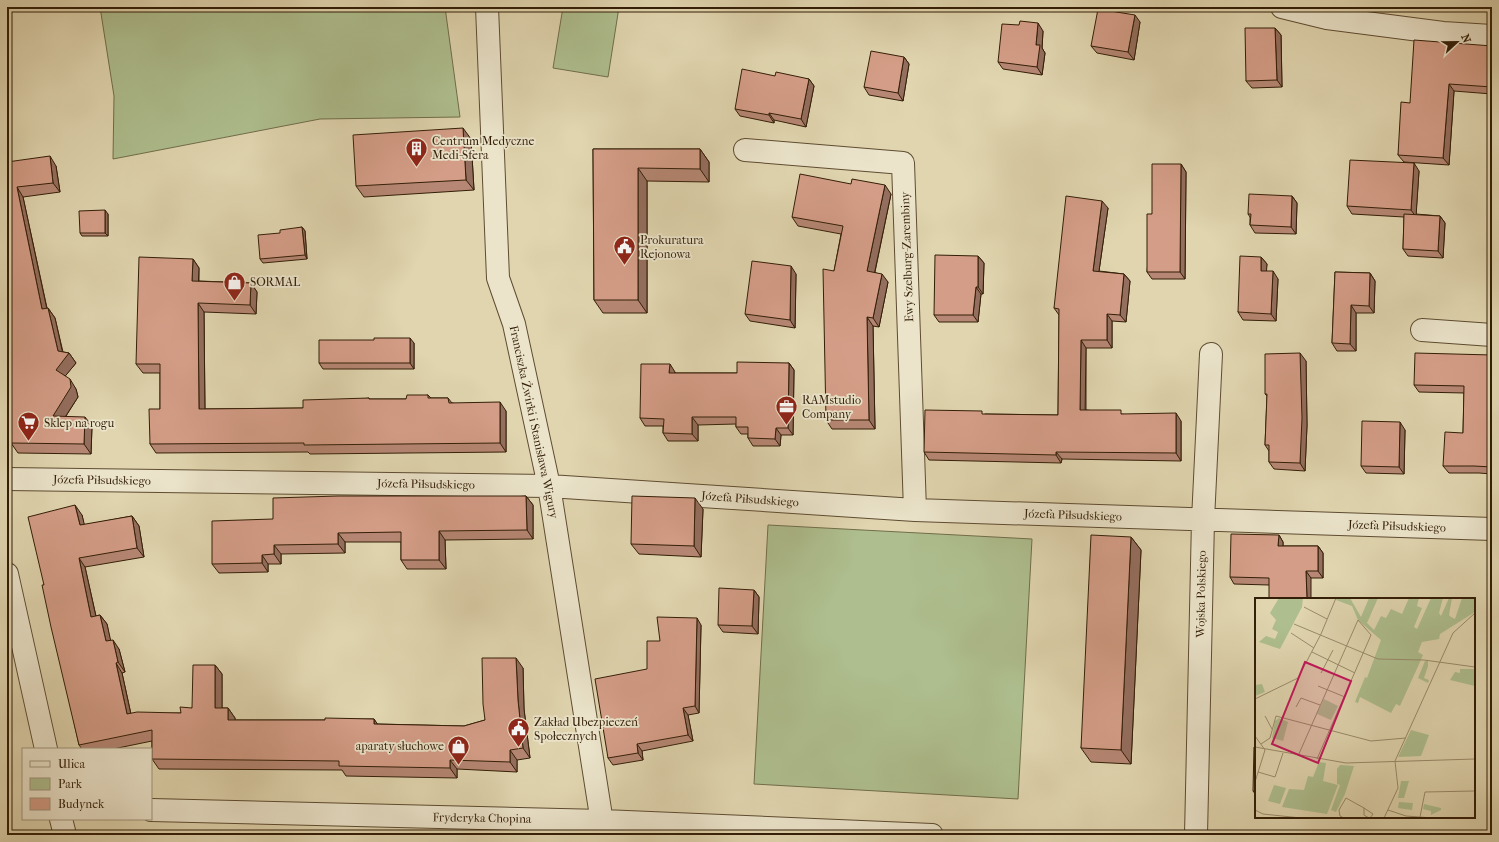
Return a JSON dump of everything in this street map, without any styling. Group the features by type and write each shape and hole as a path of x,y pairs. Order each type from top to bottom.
{"street":[{"name":"Franciszka Żwirki i Stanisława Wigury","path":"488,7 498,278 514,324 549,486 604,828"},
{"path":"1282,7 1327,18 1443,33 1492,36"},
{"name":"Ewy Szelburg-Zarembiny","path":"746,150 903,163 915,510"},
{"path":"1422,330 1492,335"},
{"name":"Wojska Polskiego","path":"1196,835 1203,520 1211,354"},
{"name":"Józefa Piłsudskiego","path":"7,479 549,486 915,510 1492,529"},
{"path":"7,574 46,748"},
{"name":"Fryderyka Chopina","path":"152,810 604,828 932,835"},
{"path":"61,820 65,835"}],"green space":[{"path":"100,7 445,7 460,117 320,119 113,159 114,96"},
{"path":"563,7 619,7 608,77 553,68"},
{"path":"768,525 1032,539 1018,799 754,784"}],"building":[{"path":"1098,9 1135,15 1128,52 1091,46"},
{"path":"1020,21 1038,23 1036,45 1040,45 1037,67 998,62 1002,24 1019,25"},
{"path":"1245,28 1275,28 1277,80 1246,81"},
{"path":"1414,40 1492,46 1492,87 1449,84 1443,158 1398,155 1401,102 1410,103"},
{"path":"871,51 904,57 898,93 864,87"},
{"path":"742,69 775,76 776,72 809,79 801,119 735,109"},
{"name":"Centrum Medyczne Medi-Sfera","path":"463,128 466,180 356,186 353,135"},
{"name":"Prokuratura Rejonowa","path":"593,149 700,149 700,169 638,168 638,300 594,300"},
{"path":"50,156 53,183 17,187 42,309 48,308 58,351 69,353 56,370 70,379 71,387 53,416 85,417 84,444 11,443 7,427 7,162"},
{"path":"1350,160 1414,163 1411,210 1347,206"},
{"path":"1152,164 1181,164 1180,272 1147,272 1147,214 1152,214"},
{"path":"800,174 851,184 852,179 885,185 867,271 882,274 873,318 867,317 869,420 826,420 823,269 834,271 843,226 792,217"},
{"path":"1249,194 1292,196 1291,227 1250,225 1251,214 1248,214"},
{"path":"1066,196 1102,201 1093,271 1124,274 1120,315 1107,314 1107,340 1081,340 1080,410 1121,410 1121,414 1176,413 1176,453 1056,452 1056,455 924,452 925,410 982,411 982,414 1058,415 1059,309 1054,308"},
{"path":"105,210 105,233 80,233 79,211"},
{"path":"1404,214 1440,216 1438,251 1403,249"},
{"path":"302,227 305,255 260,259 258,235 280,233 280,230"},
{"path":"935,255 978,256 978,287 976,287 973,315 934,315"},
{"path":"1240,256 1261,257 1261,271 1273,271 1271,314 1238,312"},
{"path":"139,257 193,259 192,281 251,283 250,305 198,303 199,409 303,408 303,400 369,398 406,399 407,395 428,395 428,398 448,398 449,403 500,402 500,443 304,445 304,443 150,444 149,409 160,409 160,364 136,364"},
{"path":"752,261 791,266 790,320 745,314"},
{"path":"1335,272 1370,273 1369,306 1351,305 1350,344 1332,343"},
{"path":"374,338 410,338 410,363 319,363 319,340 374,340"},
{"path":"1300,353 1302,418 1300,463 1269,462 1269,445 1265,445 1267,394 1265,394 1265,354"},
{"path":"1415,353 1492,355 1492,467 1443,466 1445,432 1463,433 1464,386 1414,385"},
{"path":"737,362 789,363 788,428 776,428 775,439 748,438 748,427 736,427 736,417 692,417 692,434 663,433 664,419 640,418 641,364 670,364 669,373 737,373"},
{"path":"1362,421 1400,422 1399,467 1361,466"},
{"path":"338,496 526,496 527,530 439,531 439,560 401,560 401,532 338,533 338,544 274,545 274,554 262,555 262,563 212,564 212,521 273,519 273,498"},
{"path":"632,496 695,498 694,546 631,544"},
{"path":"75,505 80,525 132,516 137,548 79,558 91,617 100,615 106,641 113,640 118,662 116,663 127,714 137,712 181,713 180,707 192,708 193,665 215,665 215,708 228,708 228,720 325,720 325,718 374,719 374,724 464,726 485,720 483,704 482,658 516,658 518,700 523,748 510,750 510,762 450,760 450,768 339,766 339,761 152,759 152,730 79,745 51,627 42,585 44,585 28,517"},
{"path":"1231,534 1279,535 1278,546 1318,546 1318,571 1306,571 1307,598 1269,598 1269,578 1230,577"},
{"path":"1091,535 1131,537 1121,750 1081,748"},
{"path":"719,588 754,590 752,626 718,625"},
{"path":"657,617 697,618 695,706 683,708 688,735 637,744 638,753 608,758 595,679 647,669 647,641 660,641"},
{"path":"1254,747 1255,747 1255,791 1253,791"},
{"path":"421,833 444,834 444,835 421,835"}],"place":[{"name":"Centrum Medyczne Medi-Sfera","path":"417,168"},
{"name":"Prokuratura Rejonowa","path":"625,266"},
{"name":"SORMAL","path":"234,302"},
{"name":"RAMstudio Company","path":"786,426"},
{"name":"Sklep na rogu","path":"28,442"},
{"name":"Zakład Ubezpieczeń Społecznych","path":"519,748"},
{"name":"aparaty słuchowe","path":"459,766"}]}
